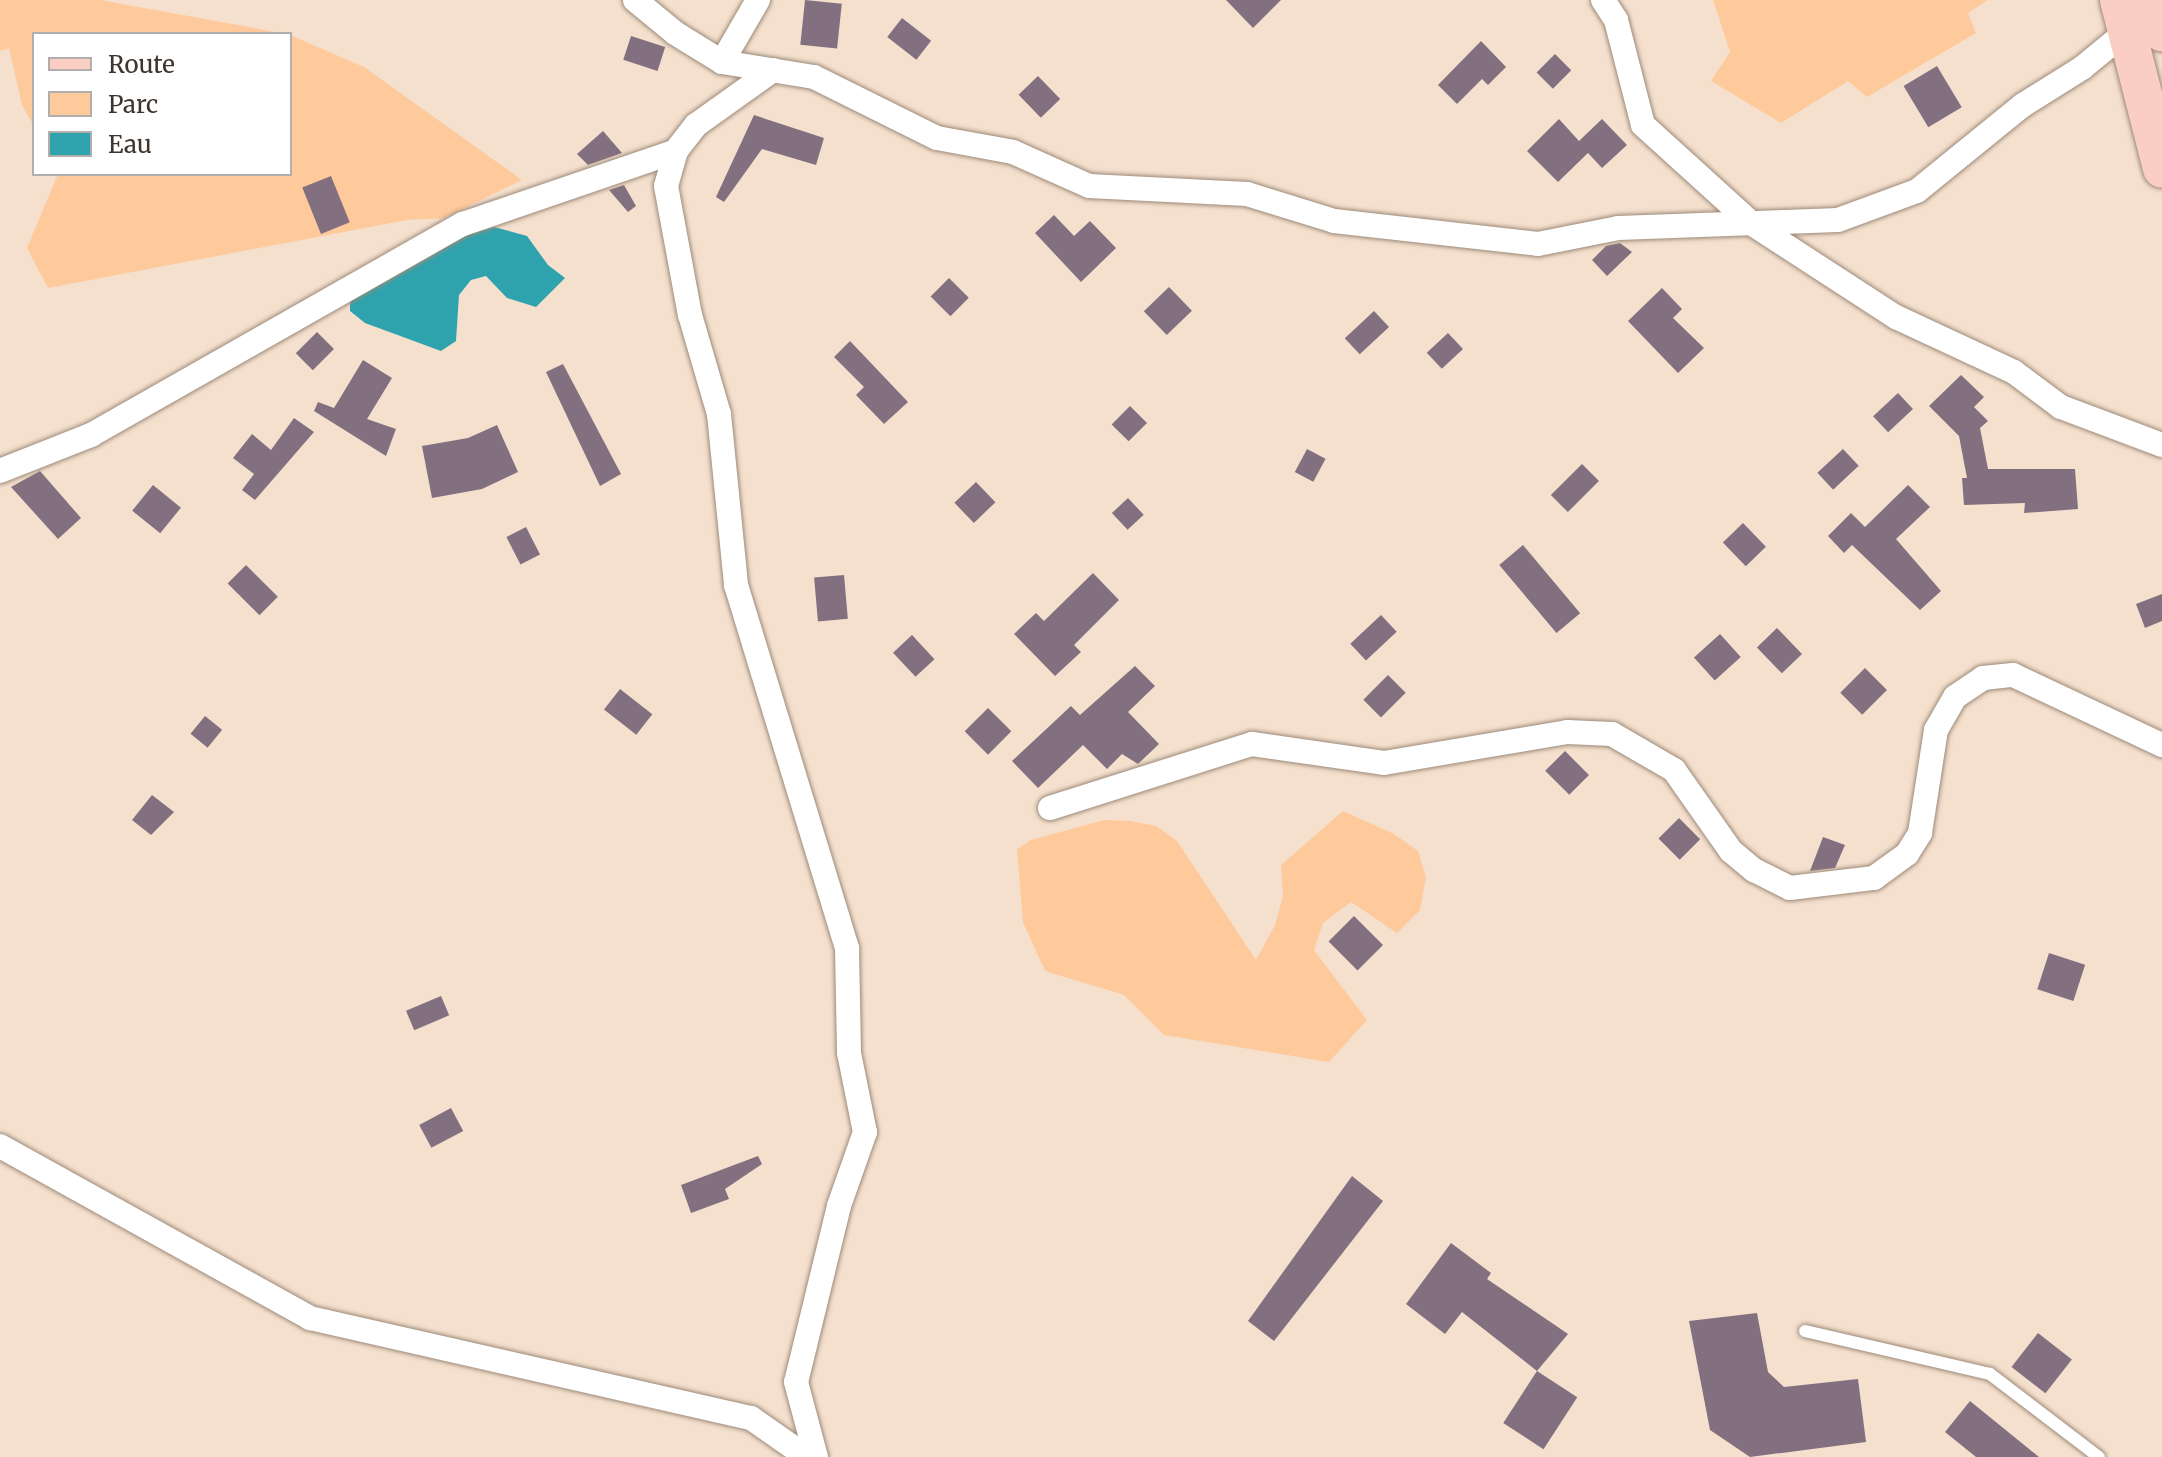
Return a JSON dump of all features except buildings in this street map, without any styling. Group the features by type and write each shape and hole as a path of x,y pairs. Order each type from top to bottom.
{"main road":[{"path":"2155,0 2136,21 2162,169"}],"street":[{"path":"635,0 675,33 722,62 814,77 937,138 1013,152 1089,186 1247,194 1334,221 1538,244 1618,228 1838,220 1917,191 2023,105 2082,68 2136,21"},
{"path":"722,62 758,0"},
{"path":"1603,0 1616,20 1643,125 1751,223 1896,317 2014,372 2061,407 2162,445"},
{"path":"773,70 696,125 676,151 666,186 690,315 719,414 736,585 847,948 849,1053 865,1132 839,1206 796,1382 816,1457"},
{"path":"0,471 91,435 463,224 676,151"},
{"path":"1050,808 1252,744 1384,763 1567,732 1612,734 1674,770 1731,851 1754,870 1790,888 1874,878 1907,854 1920,833 1936,730 1955,697 1983,678 2013,675 2162,745"},
{"path":"0,1146 310,1318 751,1418 807,1457"}],"lane":[{"path":"1805,1331 1990,1374 2099,1457"}],"green space":[{"path":"0,0 100,0 276,32 32,32 32,122 22,105 9,48 0,51"},
{"path":"1713,0 1988,0 1968,13 1976,33 1867,97 1848,81 1781,123 1711,81 1730,52"},
{"path":"292,36 364,67 522,180 444,218 407,220 48,288 27,248 57,176 292,176"},
{"path":"1343,811 1394,834 1418,851 1426,877 1420,910 1397,933 1351,902 1323,923 1314,950 1367,1020 1329,1062 1164,1035 1124,995 1045,971 1023,922 1017,849 1031,840 1104,820 1130,821 1156,826 1177,841 1256,960 1275,925 1283,896 1281,865"}],"water":[{"path":"494,227 527,236 548,265 565,278 536,307 507,298 486,276 471,280 459,295 456,341 441,351 365,323 350,311 350,299 450,240"}]}
